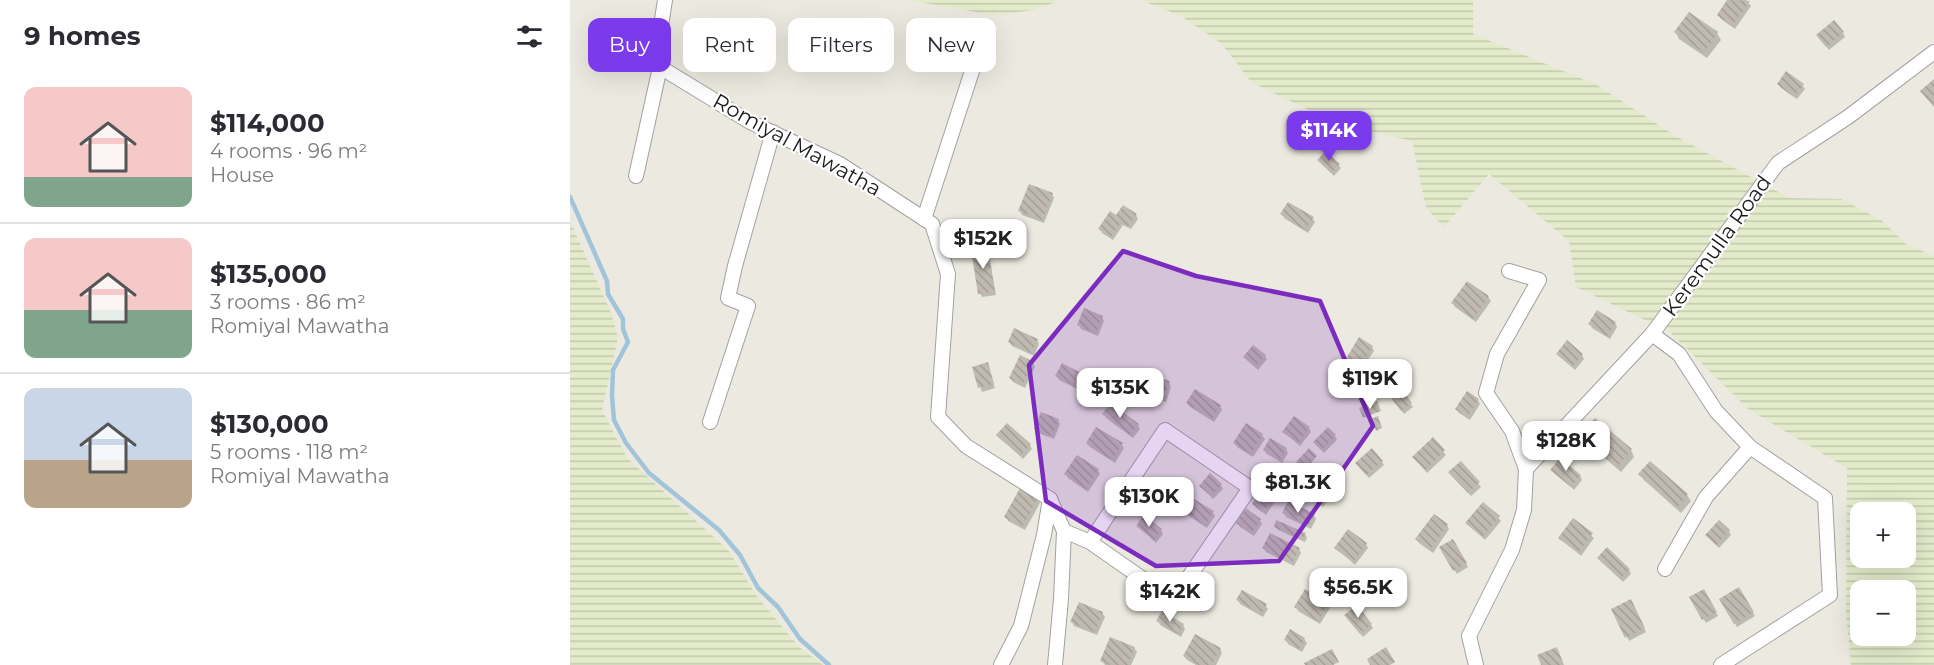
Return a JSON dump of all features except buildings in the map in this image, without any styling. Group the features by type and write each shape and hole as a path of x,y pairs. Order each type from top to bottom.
{"street":[{"path":"662,18 665,0"},
{"name":"Keremulla Road","path":"1526,469 1652,334 1778,163 1848,117 1934,52"},
{"path":"636,176 659,72"},
{"name":"Romiyal Mawatha","path":"668,72 750,122 840,164 932,224 948,274 938,417 966,446 1050,499"},
{"path":"924,219 972,72"},
{"path":"710,422 748,306 728,298 772,132"},
{"path":"1476,665 1468,636 1512,550 1524,510 1526,469 1512,431 1486,393 1497,354 1539,280 1509,271"},
{"path":"1652,334 1679,354 1716,411 1750,447 1825,498 1830,596 1721,665"},
{"path":"1064,531 1090,542 1173,600 1250,488 1165,430 1090,542"},
{"path":"1665,569 1706,496 1750,447"},
{"path":"1050,499 1064,531 1055,665"},
{"path":"1001,665 1021,626 1044,535 1050,499"}],"highlighted area":[{"path":"1123,251 1196,276 1320,301 1373,426 1279,561 1156,566 1046,501 1029,365"}],"green space":[{"path":"907,0 1061,0 1034,10 993,15"},
{"path":"1140,0 1473,0 1473,34 1597,85 1674,135 1789,198 1841,199 1881,220 1906,244 1934,256 1934,665 1851,665 1846,612 1847,468 1748,409 1670,332 1576,287 1569,241 1489,174 1444,227 1426,208 1412,141 1336,123 1251,82 1222,44 1181,16"},
{"path":"570,221 612,315 618,338 602,410 627,458 729,551 756,595 799,647 823,665 570,665"}],"waterway":[{"path":"570,197 607,281 608,294 623,319 623,329 628,342 613,370 612,396 614,420 626,443 649,473 719,530 740,555 758,588 778,607 800,639 829,665"}]}
